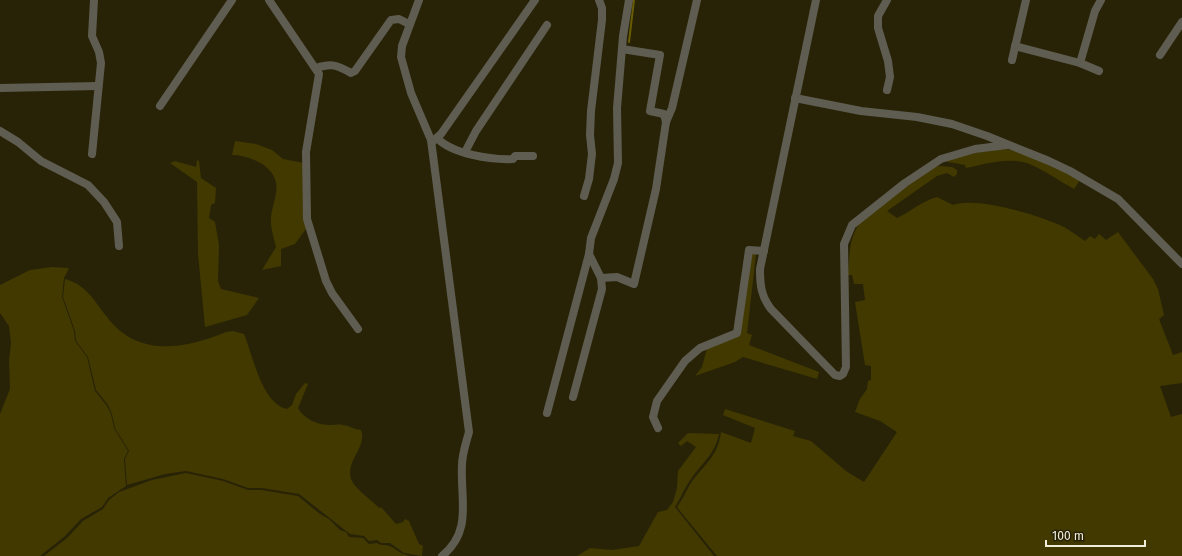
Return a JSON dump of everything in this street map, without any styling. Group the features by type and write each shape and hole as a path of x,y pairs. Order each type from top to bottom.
{"street":[{"path":"92,154 100,62 99,52 92,36 94,0"},
{"path":"160,106 232,0"},
{"path":"269,0 316,68 320,80 306,152 307,219 326,282 332,293 358,329"},
{"path":"419,0 402,46 402,61 411,93 434,140 469,432 462,461 462,529 456,541 442,556"},
{"path":"434,140 526,15 535,0"},
{"path":"584,196 589,178 592,154 590,135 591,111 602,20 602,8 599,0"},
{"path":"547,413 589,254 591,238 614,179 618,163 617,108 622,49 629,0"},
{"path":"601,278 617,278 634,284 656,189 666,122 672,108 696,0"},
{"path":"816,0 764,251 760,280 763,299 835,375 840,376 843,374 846,367 844,244 852,225 905,183 941,159 970,151 1007,145"},
{"path":"887,0 878,16 878,28 888,61 890,77 887,90"},
{"path":"1012,60 1026,0"},
{"path":"1080,63 1095,11 1101,0"},
{"path":"316,68 328,64 338,66 351,73 355,71 391,20 399,18 409,24"},
{"path":"1160,55 1182,22"},
{"path":"465,152 476,131 547,25"},
{"path":"1015,46 1080,63 1099,71"},
{"path":"622,49 660,55 650,110 664,114 666,122"},
{"path":"0,88 98,86"},
{"path":"795,98 861,111 941,122 987,136 1070,171 1118,200 1131,210 1182,264"},
{"path":"0,131 18,142 41,161 88,185 104,202 116,222 119,246"},
{"path":"434,140 441,142 461,153 465,152 499,160 513,159 515,156 533,156"},
{"path":"658,428 654,417 657,401 684,361 700,348 737,333 749,250 764,251"},
{"path":"573,397 602,289 601,278 589,254"}],"shaded area":[{"path":"235,141 256,144 272,150 283,159 304,163 306,229 295,244 281,249 281,266 262,270 276,247 271,221 276,191 274,177 265,166 259,162 238,155 232,155"},
{"path":"1005,149 1034,157 1080,180 1074,189 1039,168 1019,161 996,162 966,168 965,165 943,161 975,153"},
{"path":"197,160 199,161 201,178 216,188 215,203 211,205 209,218 215,222 219,245 218,281 221,289 259,298 247,315 205,327 198,254 197,182 170,163 175,161 196,167"},
{"path":"939,166 952,167 957,170 957,174 954,177 947,173 937,176 887,211 897,218 926,201 937,197 953,205 977,203 1009,208 1064,227 1085,241 1090,236 1095,239 1099,234 1106,240 1118,232 1153,279 1158,289 1164,315 1159,319 1173,355 1182,352 1182,383 1160,386 1171,417 1182,414 1182,556 717,556 677,507 693,480 715,453 720,440 721,432 751,443 755,428 723,415 725,409 795,431 793,436 811,441 846,471 864,482 897,432 880,421 855,412 860,399 867,389 868,381 871,380 871,366 865,365 855,302 865,300 863,284 854,284 852,275 848,275 849,255 852,241 856,229 860,223 930,168"},
{"path":"752,254 756,254 747,333 752,335 749,345 819,372 817,379 743,357 735,362 695,376 702,367 707,348 738,335"},
{"path":"52,267 69,268 64,278 62,297 74,331 75,341 87,357 95,391 107,406 111,414 114,428 128,451 124,459 126,486 108,498 102,507 81,519 65,536 40,556 0,556 0,414 10,389 9,360 11,343 9,326 0,313 0,285 30,270"},
{"path":"65,279 85,289 119,330 133,339 147,344 178,346 194,343 226,332 233,331 244,334 265,389 278,405 287,409 292,405 296,394 305,383 308,384 298,408 304,415 312,421 321,424 348,426 361,430 361,443 351,468 350,474 352,481 372,502 379,508 381,507 396,524 403,522 405,519 409,521 419,544 423,546 422,556 404,553 390,543 381,543 377,540 369,541 364,536 350,534 299,494 262,488 248,488 223,479 186,471 165,474 127,485 125,459 129,451 115,428 112,414 108,405 96,390 88,357 76,341 75,331 63,297"},
{"path":"688,433 719,434 711,453 689,482 675,507 714,556 577,556 590,548 612,550 639,546 658,512 667,510 673,502 677,488 678,471 696,447 687,441 681,446 678,443"},
{"path":"186,473 223,481 248,490 261,490 298,496 320,514 329,519 340,530 346,532 349,537 363,538 369,544 377,543 387,545 403,554 411,556 44,556 67,538 83,521 103,509 109,500 119,492 152,480"}],"waterway":[{"path":"629,42 634,0"}]}
